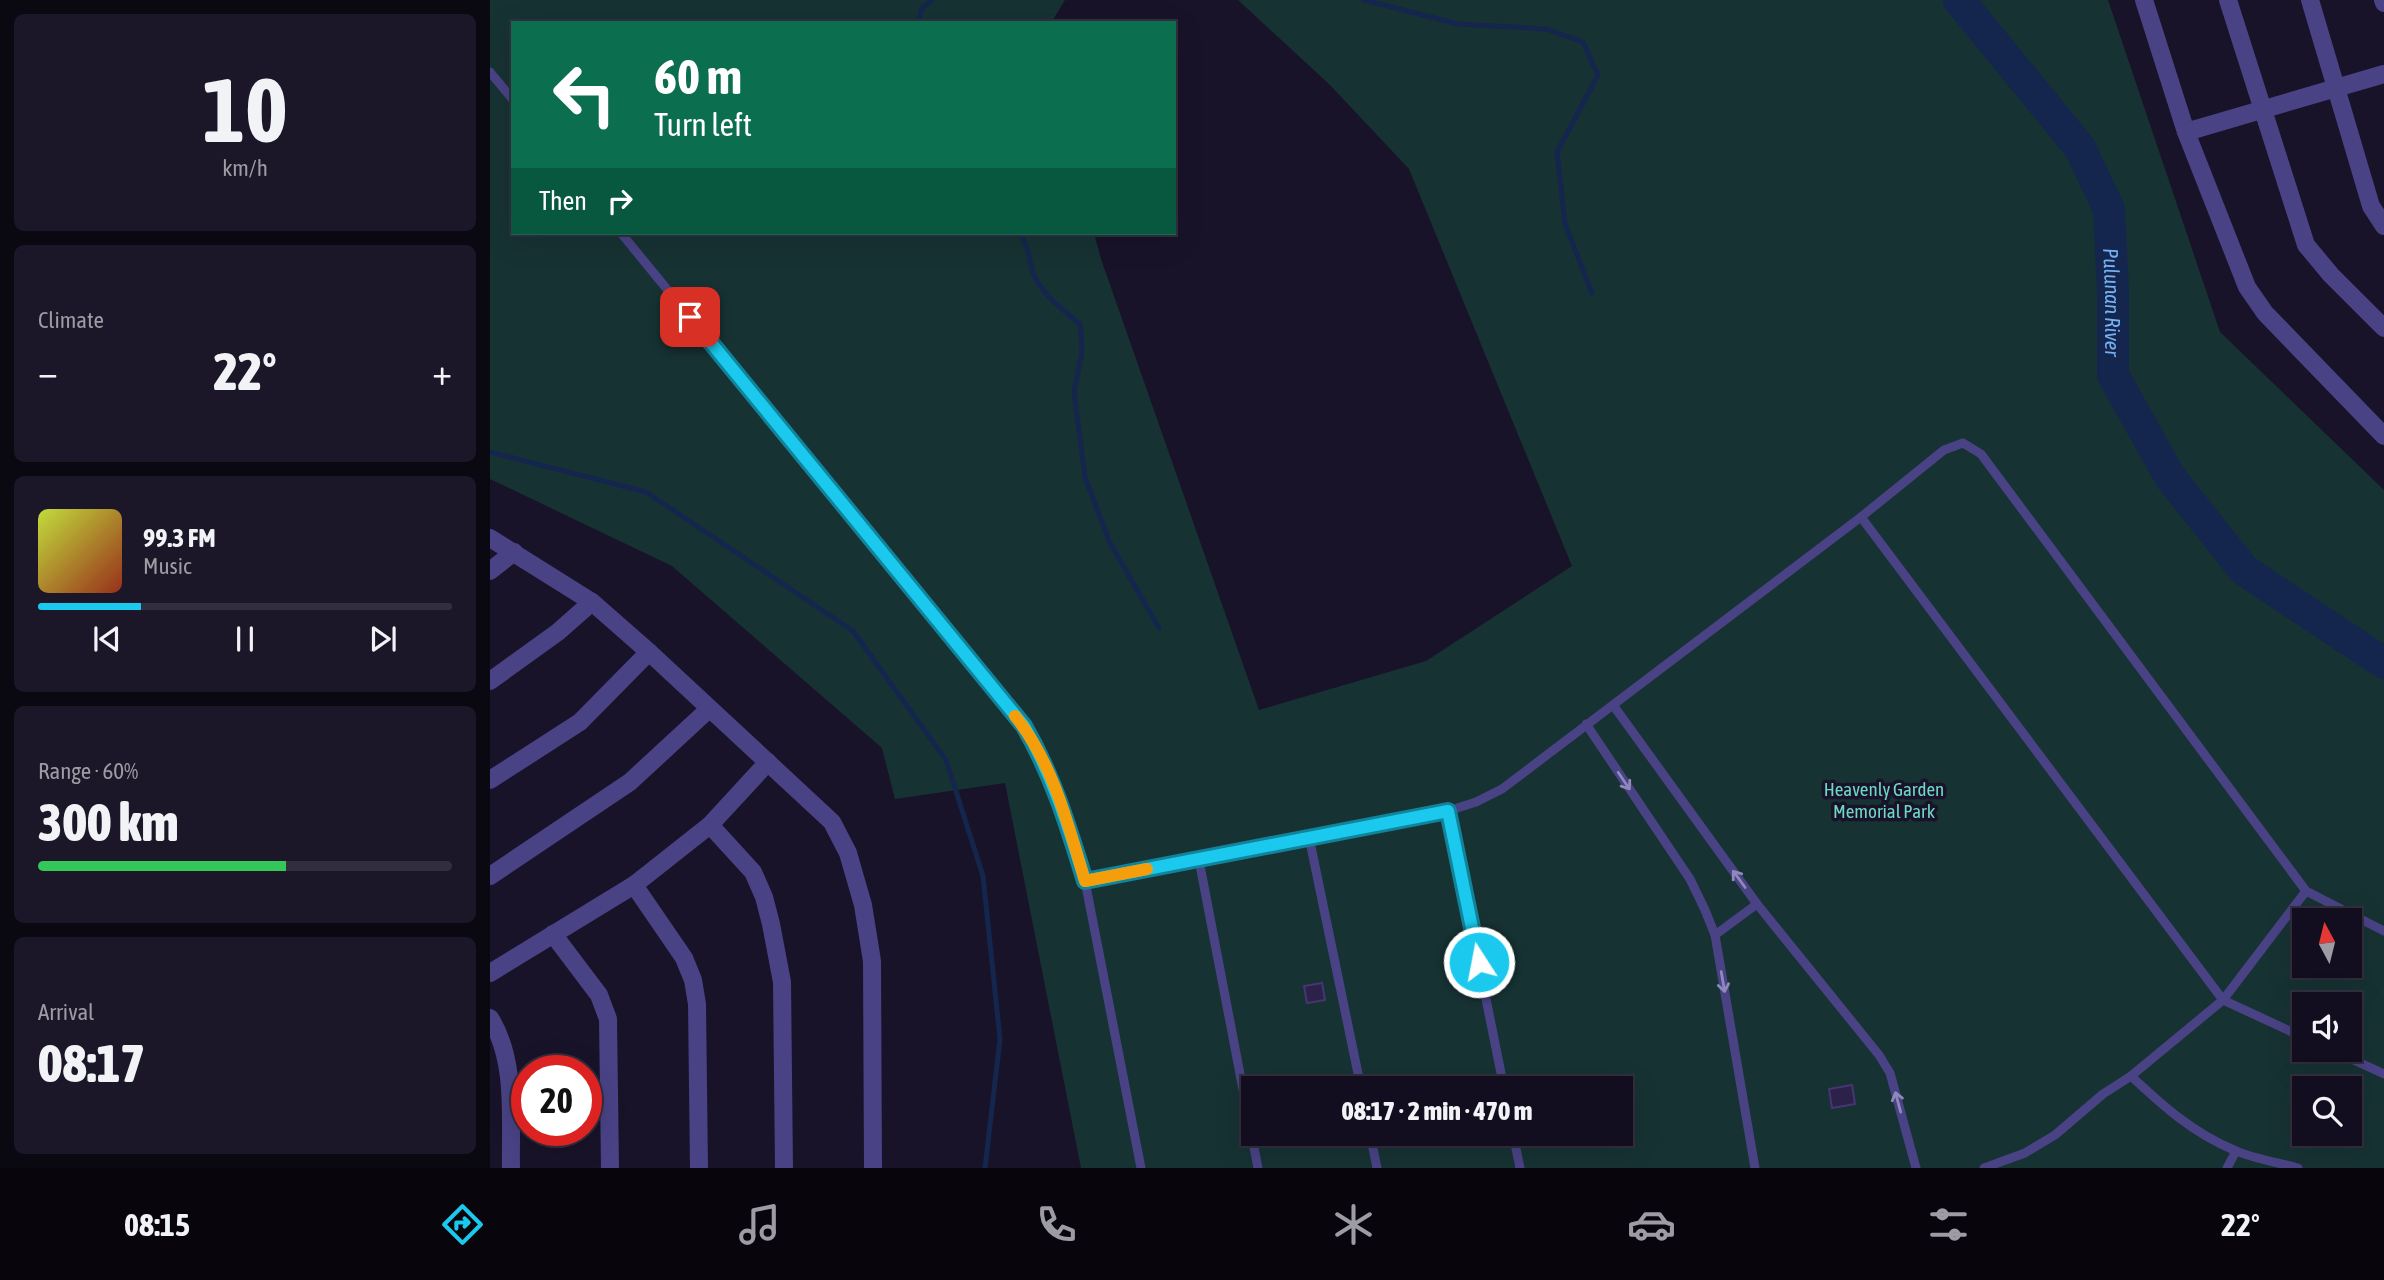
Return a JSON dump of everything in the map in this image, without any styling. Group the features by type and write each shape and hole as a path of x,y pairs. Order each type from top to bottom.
{"street":[{"path":"2144,0 2186,132 2247,286 2265,313 2384,436"},
{"path":"2228,0 2306,245 2331,275 2384,328"},
{"path":"2310,0 2371,206 2384,226"},
{"path":"2186,132 2384,74"},
{"path":"490,538 592,602 832,821 848,853 863,905 872,961 873,1168"},
{"path":"490,571 514,552"},
{"path":"490,681 558,632 592,602"},
{"path":"490,780 580,722 649,652"},
{"path":"490,876 630,782 709,709"},
{"path":"490,973 634,885 710,825 768,762"},
{"path":"710,825 753,872 764,897 771,924 782,982 783,1168"},
{"path":"634,885 684,958 693,980 696,1004 699,1168"},
{"path":"553,934 599,995 608,1019 610,1168"},
{"path":"490,1018 503,1045 509,1071 512,1168"}],"lane":[{"path":"490,72 511,98"},
{"path":"623,235 1024,726 1043,758 1060,800 1085,881 1140,1168"},
{"path":"1085,881 1448,811 1476,802 1502,789 1861,517 1944,450 1963,443 1981,454 2306,891 2384,931"},
{"path":"1861,517 2223,1000 2292,1032"},
{"path":"1613,705 1758,904 1879,1055 1890,1073 1916,1168"},
{"path":"1586,724 1690,879 1705,910 1714,935 1755,1168"},
{"path":"1448,811 1502,1076"},
{"path":"1309,837 1359,1076"},
{"path":"1199,860 1258,1168"},
{"path":"1984,1168 2025,1153 2055,1135 2223,1000 2306,891"},
{"path":"1714,935 1758,904"},
{"path":"2358,1062 2384,1074"},
{"path":"2131,1076 2180,1120 2199,1133 2236,1151 2298,1168"},
{"path":"1372,1146 1377,1168"},
{"path":"1515,1146 1520,1168"},
{"path":"2227,1168 2236,1151"}],"green space":[{"name":"Heavenly Garden Memorial Park","path":"490,0 1065,0 1052,21 511,21 511,235 1095,235 1259,710 1426,661 1572,566 1409,169 1330,85 1238,0 2108,0 2220,332 2384,490 2384,1168 1081,1168 1005,783 895,799 882,748 672,566 490,479"}],"building":[{"path":"1322,983 1325,1000 1307,1003 1304,986"},
{"path":"1852,1085 1855,1104 1832,1108 1829,1089"}],"waterway":[{"path":"919,21 922,8 932,0"},
{"path":"1364,0 1458,24 1546,29 1583,42 1598,75 1557,152 1565,224 1592,293"},
{"name":"Pulunan River","path":"1959,0 2080,148 2109,209 2113,375 2170,477 2244,570 2384,663"},
{"path":"1020,235 1038,282 1054,302 1080,324 1082,351 1074,392 1085,477 1109,541 1159,628"},
{"path":"490,452 646,492 853,631 946,760 983,876 1000,1039 985,1168"}],"slow traffic":[{"path":"1015,716 1043,758 1060,800 1085,881 1147,869"}],"route":[{"path":"690,317 1024,726 1043,758 1060,800 1085,881 1448,811 1479,962"}]}
